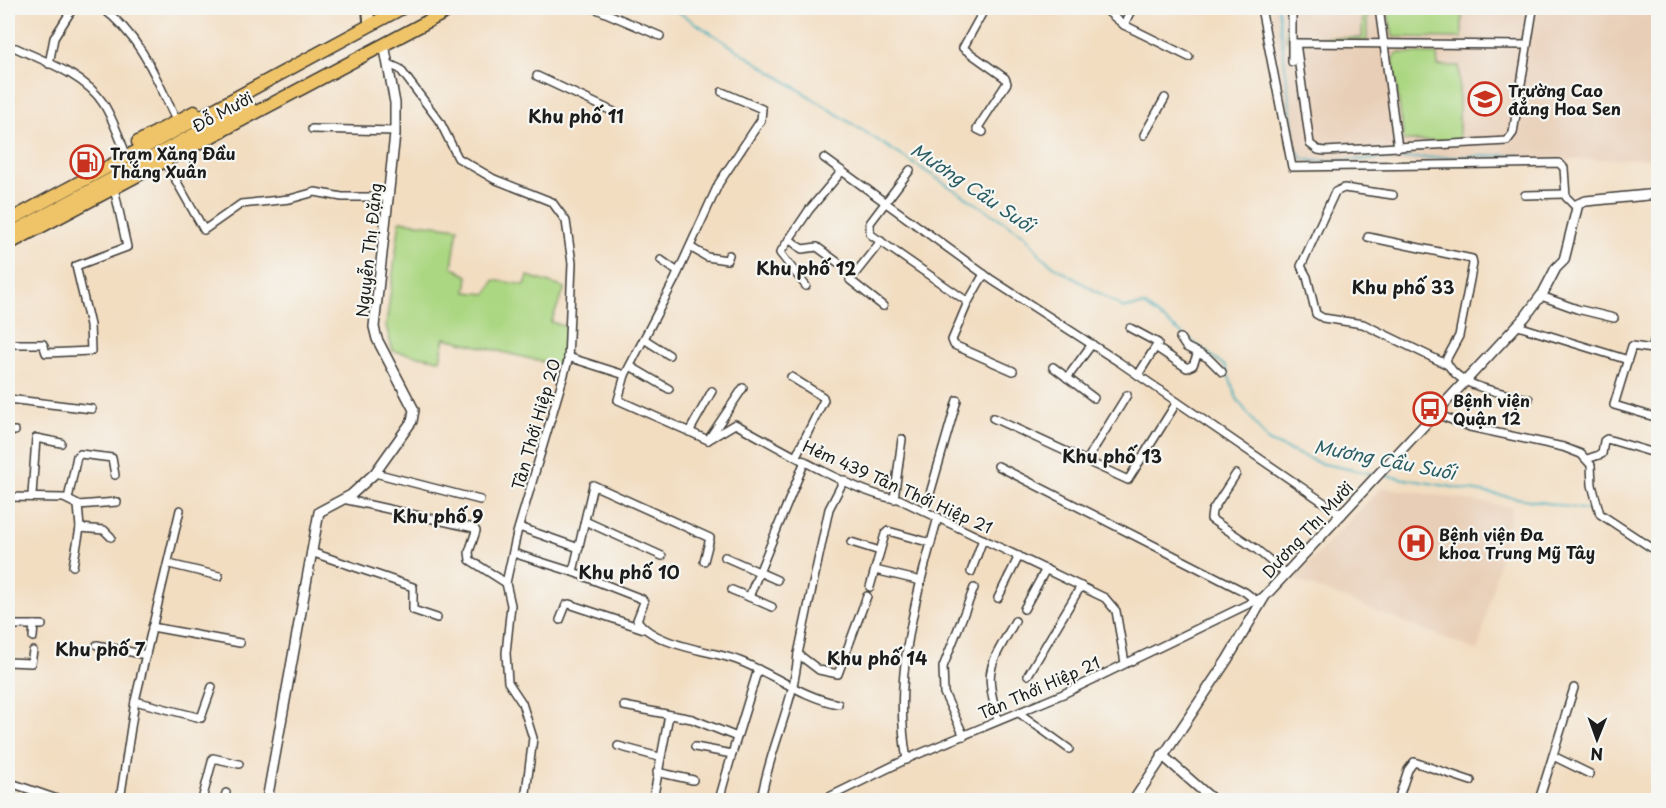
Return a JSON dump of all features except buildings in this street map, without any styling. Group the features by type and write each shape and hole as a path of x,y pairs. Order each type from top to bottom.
{"highway":[{"name":"Đỗ Mười","path":"8,212 124,149 226,104 235,95 369,17 393,8"},
{"name":"Đỗ Mười","path":"369,17 402,8"},
{"name":"Đỗ Mười","path":"8,244 443,8"},
{"name":"Đỗ Mười","path":"8,235 234,113 244,113 453,8"},
{"name":"Đỗ Mười","path":"8,221 178,125"}],"street":[{"path":"49,63 54,39 73,8"},
{"path":"102,8 142,49 178,125"},
{"path":"594,8 660,36"},
{"path":"983,132 977,129 1007,83 1005,78 963,48 985,8"},
{"path":"1124,25 1132,8"},
{"path":"1261,8 1292,168 1561,164 1564,168 1565,194 1576,207 1583,201 1659,194"},
{"path":"1292,8 1292,62"},
{"path":"1379,8 1398,148"},
{"path":"1527,45 1296,43 1308,138 1312,146 1325,151 1507,141 1513,133 1533,8"},
{"path":"1107,12 1124,25 1189,57"},
{"name":"Nguyễn Thị Đặng","path":"267,801 319,512 343,500 375,473 412,421 414,410 377,339 374,327 395,131 395,103 383,42"},
{"path":"16,48 49,63 89,88 102,101 124,149"},
{"name":"Tân Thới Hiệp 20","path":"389,64 400,69 440,122 458,158 488,176 552,202 566,221 572,262 568,357 519,527 506,583 511,605 506,653 508,682 522,703 533,738 525,801"},
{"path":"537,76 614,112"},
{"path":"722,92 762,109 761,120 719,183 678,272 625,375 618,400 708,440 743,388"},
{"path":"1144,135 1165,98"},
{"path":"312,129 395,131"},
{"path":"824,158 984,274 1092,344 1342,515"},
{"path":"165,160 204,230 241,204 290,199 315,192 342,197 389,197"},
{"path":"910,170 885,202 869,229 870,234 968,302"},
{"path":"806,286 780,253 842,171"},
{"path":"8,344 43,344 46,353 91,351 90,325 76,266 127,247 114,188"},
{"path":"1393,195 1344,188 1335,192 1301,266 1307,277 1316,314 1323,318 1363,324 1448,365 1465,380 1529,399"},
{"path":"1525,195 1565,194"},
{"name":"Dương Thị Mười","path":"1134,801 1162,755 1227,660 1265,596 1434,413 1518,326 1541,296 1556,268 1564,260 1576,207"},
{"path":"1368,237 1472,259 1473,264 1459,336 1446,360 1448,365"},
{"path":"789,239 802,249 817,247 840,264"},
{"path":"881,241 850,280 883,306"},
{"path":"690,247 707,257 727,260 729,255"},
{"path":"661,260 678,272"},
{"path":"984,274 968,302 952,340 954,345 1013,371"},
{"path":"1541,296 1614,318"},
{"path":"1518,326 1625,359 1627,362"},
{"path":"1659,326 1652,349 1632,346 1614,405 1659,418"},
{"path":"1130,328 1158,343 1157,348 1138,375"},
{"path":"1180,338 1186,346 1208,358 1222,372"},
{"path":"644,339 669,355"},
{"path":"1067,378 1092,344"},
{"path":"1157,348 1187,368 1193,365 1198,353"},
{"path":"568,357 625,375"},
{"path":"630,366 669,389"},
{"path":"1053,367 1094,398"},
{"path":"790,377 823,397 824,400 796,456"},
{"path":"689,432 712,392"},
{"path":"1090,462 1090,455 1127,395"},
{"path":"8,399 92,409"},
{"path":"925,511 957,400"},
{"path":"993,418 1051,446 1065,449 1130,478 1177,402"},
{"path":"1434,413 1470,427 1563,447 1587,459 1591,465 1592,485 1600,514 1659,552"},
{"name":"Hẻm 439 Tân Thới Hiệp 21","path":"708,440 735,424 844,480 925,511 1081,586 1112,604 1125,663"},
{"path":"32,495 36,438 61,443"},
{"path":"894,499 902,439"},
{"path":"1587,459 1602,454 1604,441 1607,440 1659,454"},
{"path":"68,499 77,456 80,454 112,458 115,475"},
{"path":"748,597 805,460"},
{"path":"998,466 1235,587 1254,599"},
{"path":"375,473 480,500"},
{"path":"1236,474 1212,511 1211,519 1256,549 1286,574"},
{"path":"761,801 774,744 794,687 798,654 829,509 844,480"},
{"path":"573,572 593,485 710,538 704,561"},
{"path":"8,497 32,495 68,499 78,505 117,502"},
{"path":"343,500 474,528 476,531 469,552 470,560 506,583"},
{"path":"74,566 80,528 78,505"},
{"path":"120,801 135,701 180,510"},
{"path":"907,760 902,732 901,688 921,581 938,518"},
{"path":"585,521 662,556"},
{"path":"519,527 579,548"},
{"path":"80,528 104,530 111,537"},
{"path":"870,587 885,534 888,531 931,543"},
{"path":"971,572 983,539"},
{"path":"851,542 880,550"},
{"path":"311,552 412,587 413,610 437,618"},
{"path":"513,553 573,572 642,599 644,603 637,620 644,629"},
{"path":"998,598 1019,556"},
{"path":"725,557 777,580"},
{"path":"169,564 219,576"},
{"path":"1024,609 1046,569"},
{"path":"875,570 921,581"},
{"path":"1028,675 1081,586"},
{"path":"964,736 944,693 943,667 974,588"},
{"path":"732,590 772,607"},
{"path":"798,654 819,669 838,674 867,596"},
{"name":"Tân Thới Hiệp 21","path":"823,801 836,799 907,760 1019,713 1254,599 1265,596"},
{"path":"560,620 569,604 644,629 686,647 736,660 822,701 838,704"},
{"path":"998,720 988,676 992,663 1015,621"},
{"path":"8,625 42,625"},
{"path":"33,638 34,625"},
{"path":"152,627 240,643"},
{"path":"98,645 146,655"},
{"path":"8,663 31,663 33,651"},
{"path":"719,801 758,669"},
{"path":"135,701 201,718 212,687"},
{"path":"1539,801 1575,688"},
{"path":"624,706 692,719 737,736"},
{"path":"1019,713 1069,749"},
{"path":"653,801 659,756 669,715"},
{"path":"618,746 659,756"},
{"path":"695,747 732,754"},
{"path":"1162,755 1213,801"},
{"path":"1552,756 1590,774"},
{"path":"202,801 213,758 239,764"},
{"path":"1398,801 1408,770 1414,762 1471,782"},
{"path":"657,772 693,780"},
{"path":"8,782 60,801"}],"shaded area":[{"path":"1271,8 1658,8 1658,158 1294,166"},
{"name":"Bệnh viện Đa khoa Trung Mỹ Tây","path":"1382,487 1512,507 1478,651 1294,579"}],"green space":[{"path":"1286,8 1289,8 1289,37 1362,38 1363,8 1367,8 1367,41 1286,40"},
{"path":"1387,8 1462,8 1462,38 1393,37"},
{"path":"1397,53 1437,54 1438,66 1459,66 1459,141 1404,141 1393,59"},
{"path":"400,221 458,228 452,267 468,276 466,292 487,294 494,280 525,285 528,276 565,288 551,322 567,327 560,366 445,338 440,360 393,351 386,326"}],"waterway":[{"name":"Mương Cầu Suối","path":"672,8 1025,235 1042,257 1055,267 1124,308 1144,305 1225,366 1237,399 1268,441 1319,463 1373,474"},
{"path":"1278,8 1295,146 1302,158 1314,161 1520,155"},
{"name":"Mương Cầu Suối","path":"1382,475 1587,510 1658,560"}],"place":[{"name":"Trường Cao đẳng Hoa Sen","path":"1485,99"},
{"name":"Trạm Xăng Đầu Thắng Xuân","path":"87,162"},
{"name":"Bệnh viện Quận 12","path":"1430,409"},
{"name":"Bệnh viện Đa khoa Trung Mỹ Tây","path":"1416,543"}],"district":[{"name":"Khu phố 11","path":"576,115"},
{"name":"Khu phố 12","path":"806,267"},
{"name":"Khu phố 33","path":"1403,286"},
{"name":"Khu phố 13","path":"1112,455"},
{"name":"Khu phố 9","path":"438,515"},
{"name":"Khu phố 10","path":"629,571"},
{"name":"Khu phố 7","path":"100,648"},
{"name":"Khu phố 14","path":"877,657"}]}
